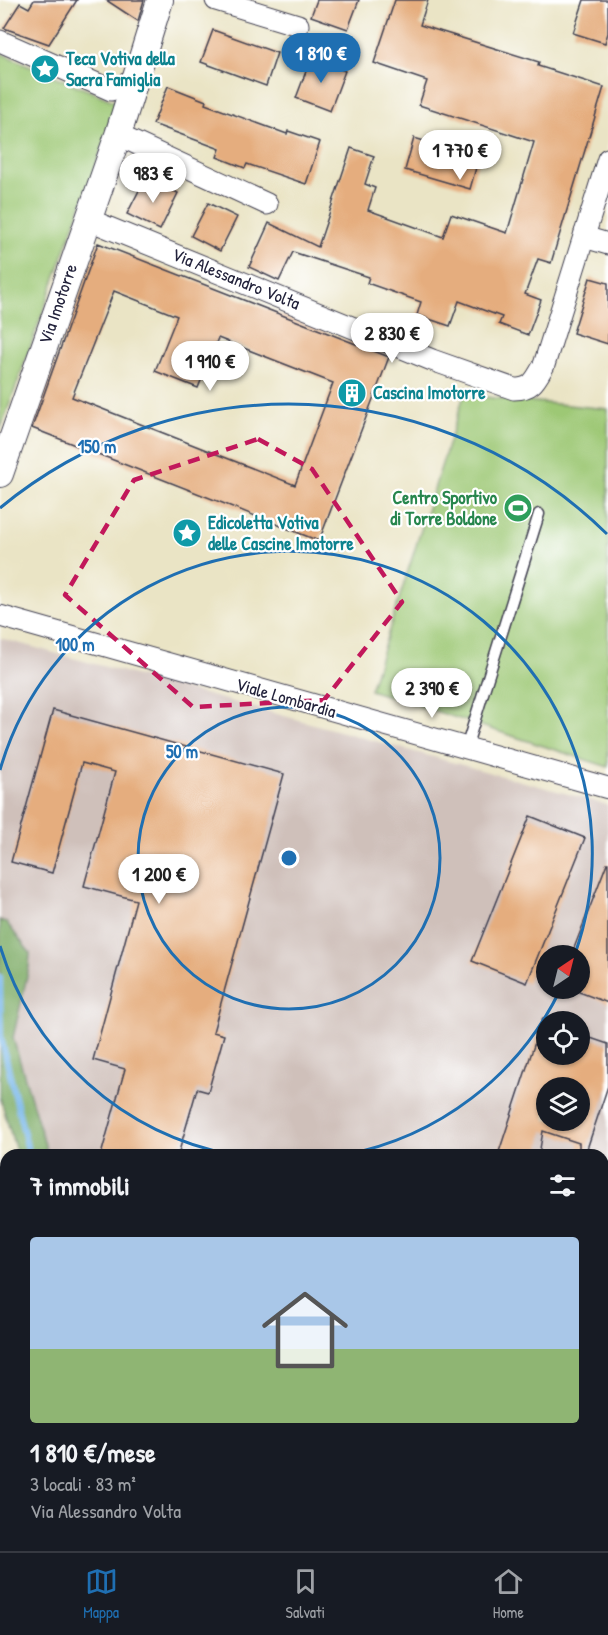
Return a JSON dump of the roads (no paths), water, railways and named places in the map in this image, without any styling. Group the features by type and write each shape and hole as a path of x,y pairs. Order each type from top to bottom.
{"street":[{"name":"Via Imotorre","path":"0,474 118,135 160,0"},
{"path":"216,0 298,25"},
{"path":"0,41 111,90 135,80"},
{"path":"118,135 267,204"},
{"name":"Via Alessandro Volta","path":"87,219 432,360 514,389 526,389 536,380 544,365 608,159"},
{"path":"585,233 591,239 608,244"},
{"name":"Viale Lombardia","path":"0,616 608,788"}],"lane":[{"path":"466,748 539,514"}],"waterway":[{"path":"0,977 1,1037 28,1149"}],"place":[{"name":"Teca Votiva della Sacra Famiglia","path":"45,69"},
{"name":"Cascina Imotorre","path":"352,393"},
{"name":"Centro Sportivo di Torre Boldone","path":"518,508"},
{"name":"Edicoletta Votiva delle Cascine Imotorre","path":"187,533"}]}
